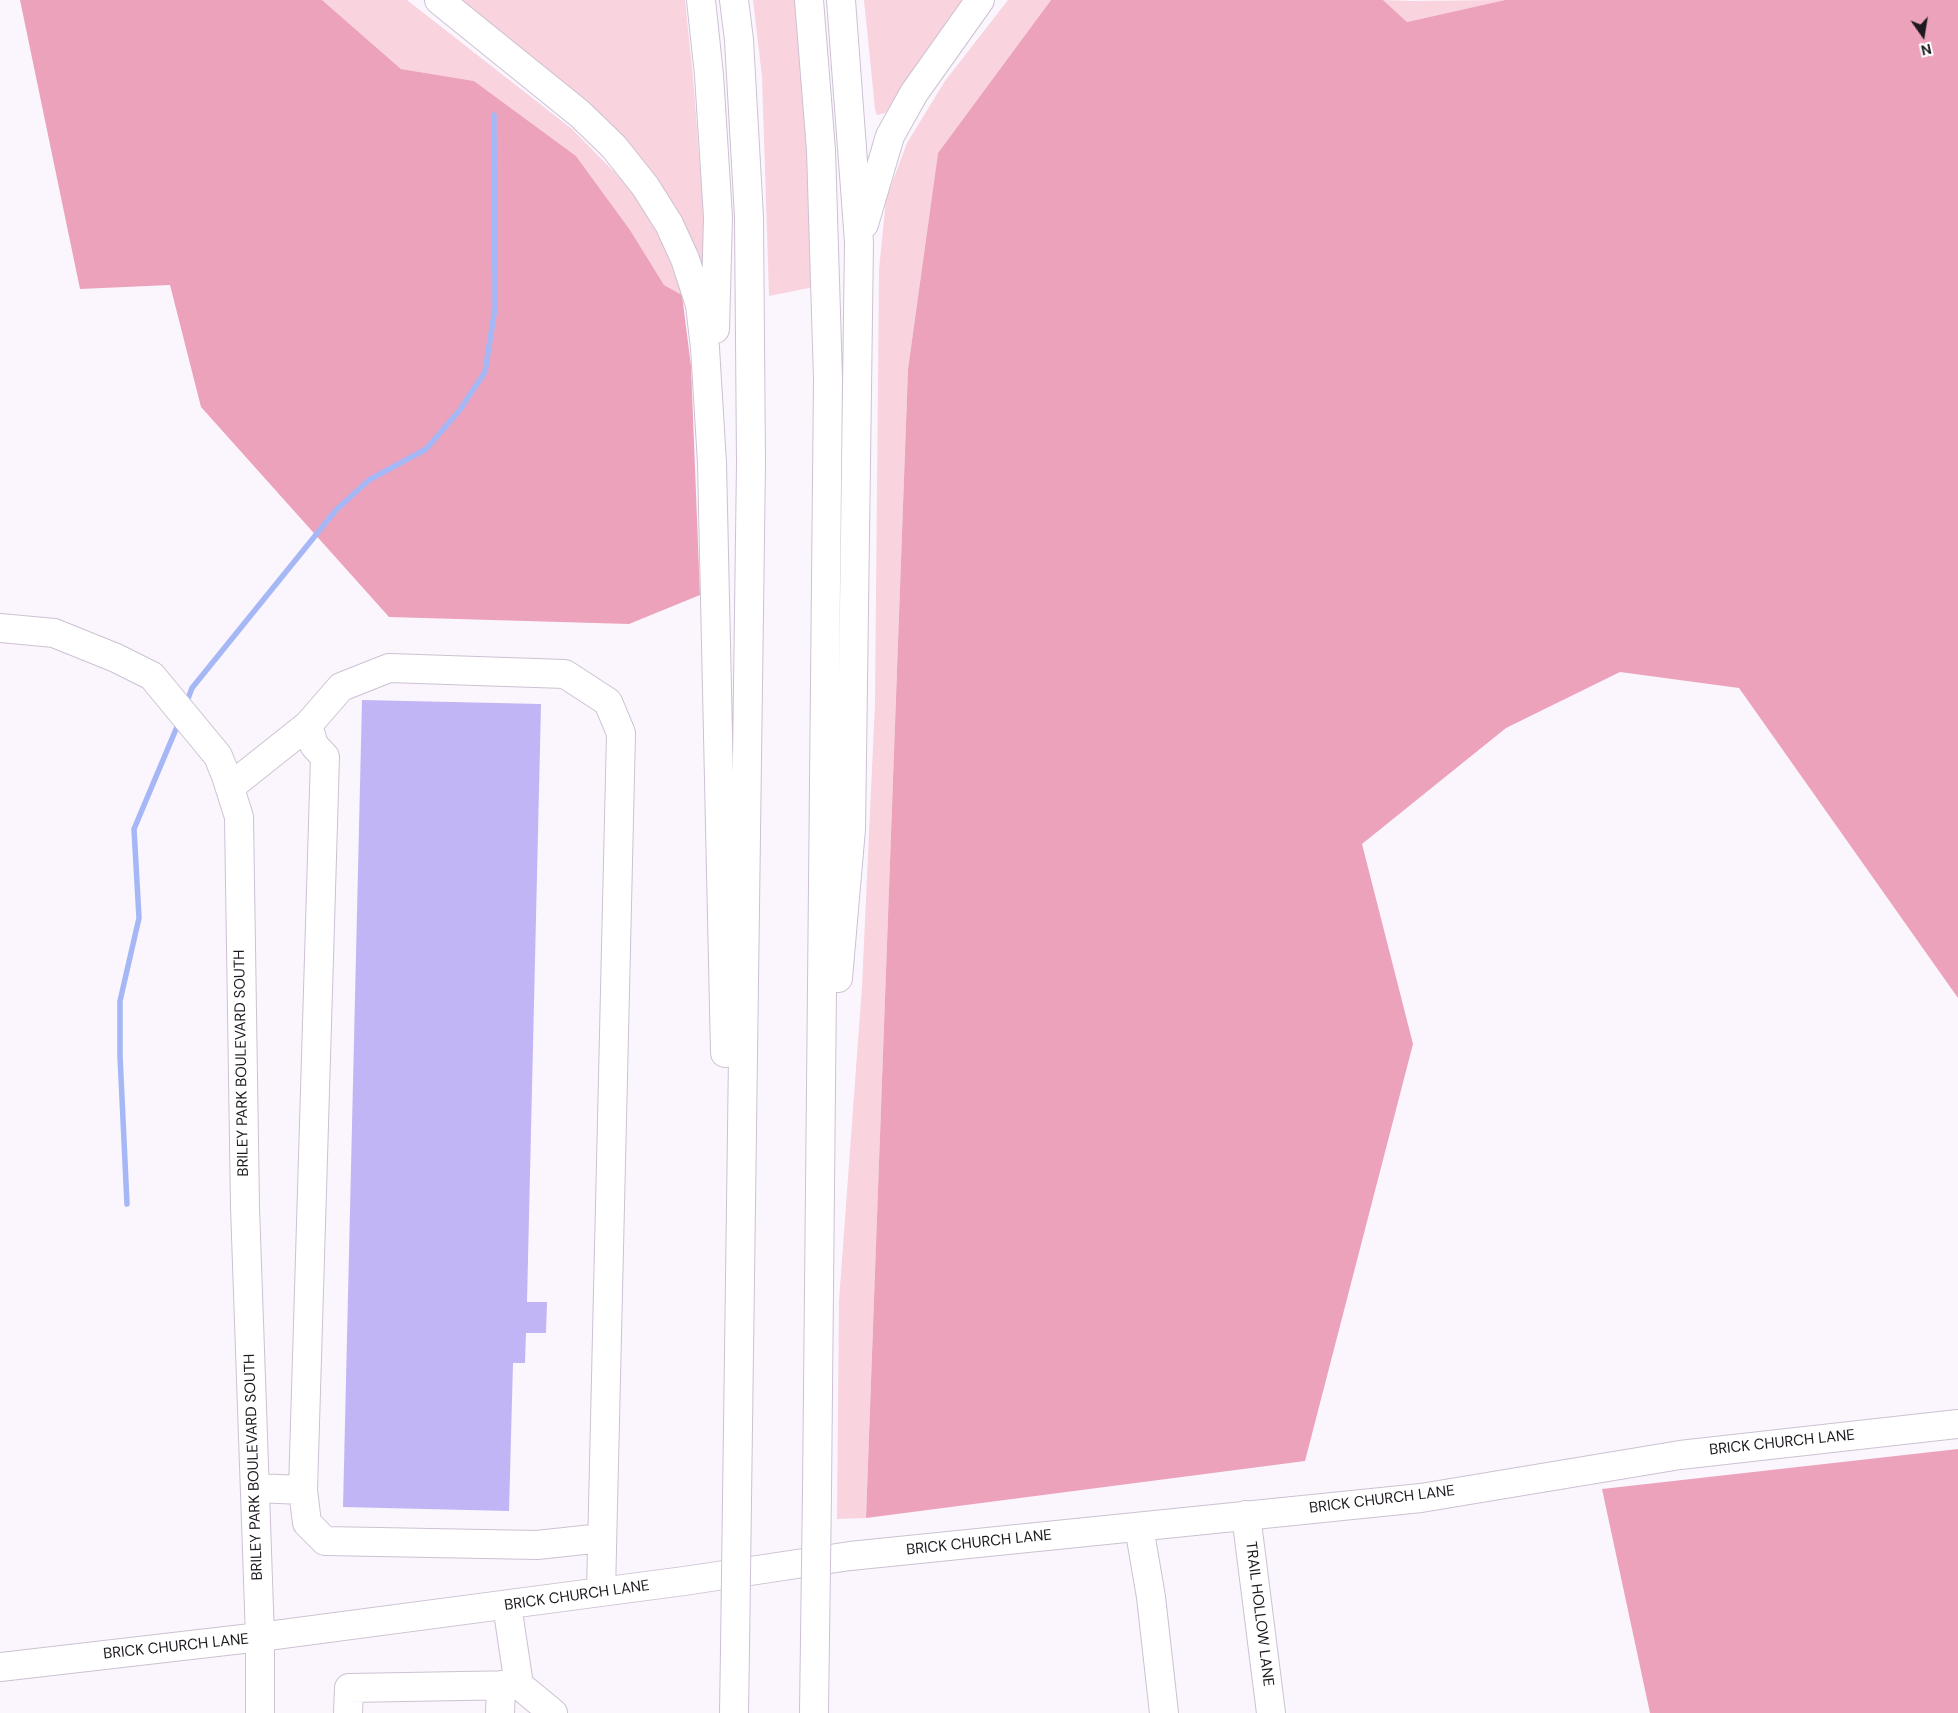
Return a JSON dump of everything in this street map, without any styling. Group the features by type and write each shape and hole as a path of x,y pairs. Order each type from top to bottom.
{"main road":[{"path":"440,0 580,114 614,147 645,186 669,224 685,259 700,305 705,348 712,463 726,1088 740,1274"},
{"path":"701,0 709,75 718,217 712,463"},
{"path":"734,0 739,40 749,217 751,463 734,1713"},
{"path":"809,0 821,150 828,379 814,1713"},
{"path":"820,1199 851,829 859,242 841,0"},
{"path":"859,242 890,136 914,93 980,0"},
{"name":"BRILEY PARK BOULEVARD SOUTH","path":"0,628 54,633 116,658 152,676 218,756 239,817 245,1207 260,1638 260,1713"},
{"path":"230,787 308,726 341,687 389,668 565,674 608,702 621,733 600,1592"},
{"path":"308,726 314,745 326,757 303,1490 307,1524 325,1541 537,1545 602,1538"},
{"name":"BRICK CHURCH LANE","path":"0,1667 260,1638 850,1556 1422,1498 1680,1455 1958,1424"},
{"path":"255,1488 303,1490"},
{"name":"TRAIL HOLLOW LANE","path":"1246,1516 1271,1713"},
{"path":"1139,1527 1151,1597 1164,1713"},
{"path":"500,1713 510,1685 507,1605"},
{"path":"348,1713 349,1688 510,1685 553,1713"}],"shaded area":[{"path":"20,0 322,0 401,69 474,81 576,156 630,230 664,285 682,295 691,366 700,595 629,624 389,617 201,407 170,285 80,289"},
{"path":"322,0 407,0 572,129 631,189 663,243 682,295 664,285 630,230 576,156 474,81 401,69"},
{"path":"453,0 685,0 704,220 706,281 683,228"},
{"path":"753,0 796,0 807,107 814,287 769,296 762,77"},
{"path":"864,0 967,0 885,113 877,115 875,109"},
{"path":"1008,0 1051,0 938,153 908,369 866,1518 837,1519 839,1301 862,986 875,703 879,270 886,199 907,143 945,81"},
{"path":"1051,0 1383,0 1407,22 1505,0 1958,0 1958,998 1739,688 1620,672 1506,728 1362,844 1413,1044 1305,1461 866,1518 908,369 938,153"},
{"path":"1383,0 1412,1 1505,0 1407,22"},
{"path":"1958,1449 1958,1713 1650,1713 1602,1489"}],"building":[{"path":"362,700 541,704 527,1302 547,1302 546,1333 526,1333 525,1363 513,1363 509,1511 343,1507"}],"waterway":[{"path":"186,704 192,688 336,510 369,480 426,449 459,411 485,372 495,308 494,115"},
{"path":"127,1204 120,1056 120,1001 139,918 134,829 179,722"}]}
